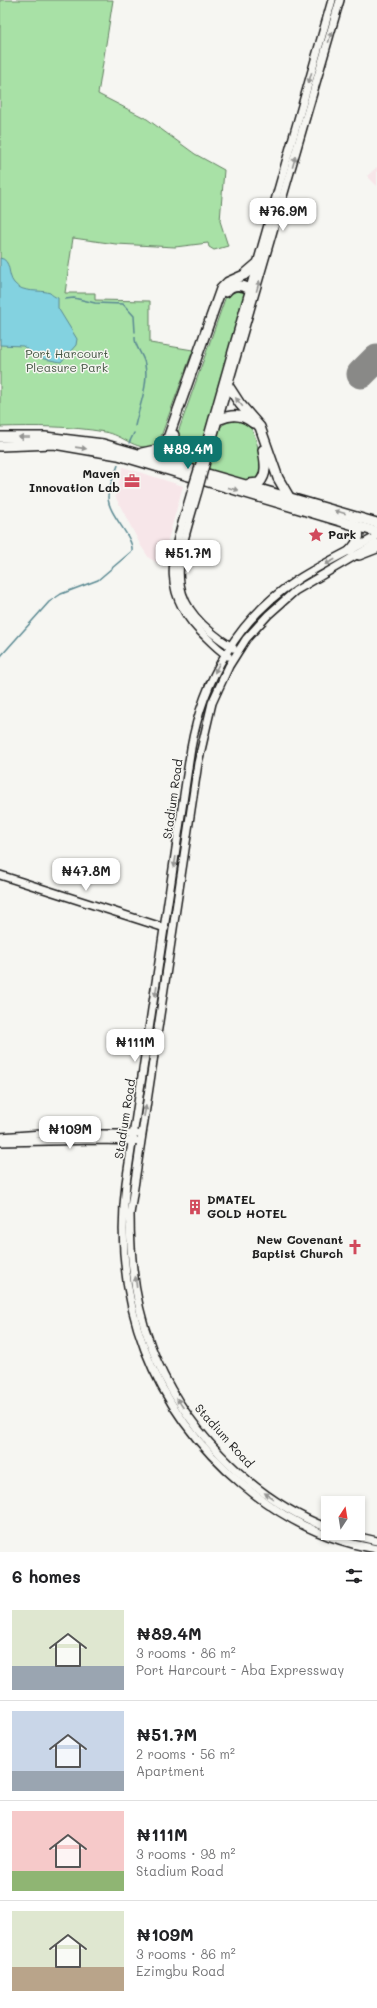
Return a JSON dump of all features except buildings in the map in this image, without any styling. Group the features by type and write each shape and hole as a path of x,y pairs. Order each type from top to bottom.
{"highway":[{"path":"137,454 154,452 164,446 222,289 228,282 244,275 258,263"},
{"path":"188,468 173,457 171,452 173,437 226,292 230,287 235,286 243,286 250,289"},
{"path":"229,387 240,404 260,427 278,478 289,497"},
{"path":"220,419 230,416 244,416 253,423 260,437 265,462 265,473 259,483 246,484"},
{"path":"0,437 67,438 103,444 377,523"},
{"path":"0,446 54,444 105,452 377,532"},
{"path":"353,524 358,530 359,538 354,553"},
{"path":"354,553 377,548"}],"main road":[{"path":"233,659 225,654 199,630 185,614 174,588 174,556 195,490 258,263 261,245 332,0"},
{"path":"204,457 220,419 340,0"},
{"path":"195,490 181,552 179,573 181,588 186,603 198,621 212,634 238,651"},
{"name":"Stadium Road","path":"321,1525 290,1510 265,1493 242,1474 201,1431 171,1388 150,1345 138,1296 130,1232 132,1196 202,744 212,704 238,651 246,639 268,615 295,591 354,553 377,536"},
{"name":"Stadium Road","path":"377,543 290,585 258,613 230,646 204,698 195,729 133,1137 124,1202 122,1234 132,1312 152,1369 184,1424 209,1453 265,1503 318,1533 338,1540 377,1549"},
{"path":"0,875 165,928"},
{"path":"0,1137 42,1134 141,1138"},
{"path":"0,1142 133,1137"},
{"path":"286,1516 290,1510"},
{"path":"365,1539 377,1542"}],"shaded area":[{"path":"377,167 377,186 367,176"},
{"path":"123,467 183,486 161,565 149,558 141,546 115,496"}],"green space":[{"name":"Port Harcourt Pleasure Park","path":"0,0 113,0 98,94 147,119 195,154 224,170 220,221 228,246 214,250 209,247 208,243 175,247 116,244 73,238 65,293 95,293 95,300 150,301 150,343 193,350 160,439 153,447 140,446 105,432 92,430 53,427 0,427"},
{"path":"237,289 245,293 196,466 175,456 175,441 226,296"},
{"path":"239,420 247,424 253,431 257,444 260,459 260,472 259,477 254,479 247,480 233,478 207,469 219,429 225,423"}],"water":[{"path":"0,258 4,259 8,265 14,283 22,289 50,293 58,298 58,308 77,339 76,345 61,362 44,359 33,354 23,346 0,345"}],"waterway":[{"path":"65,299 74,298 95,303 123,304 134,316 135,332"},
{"path":"135,337 136,344 144,361 146,372 145,388 135,426"},
{"path":"129,443 134,433"},
{"path":"0,657 49,602 61,594 98,580 132,551 132,545 109,504 109,489 118,465"}],"runway":[{"path":"361,374 377,358"}],"place":[{"name":"Maven Innovation Lab","path":"132,481"},
{"name":"Park","path":"316,535"},
{"name":"DMATEL GOLD HOTEL","path":"195,1207"},
{"name":"New Covenant Baptist Church","path":"355,1247"}]}
